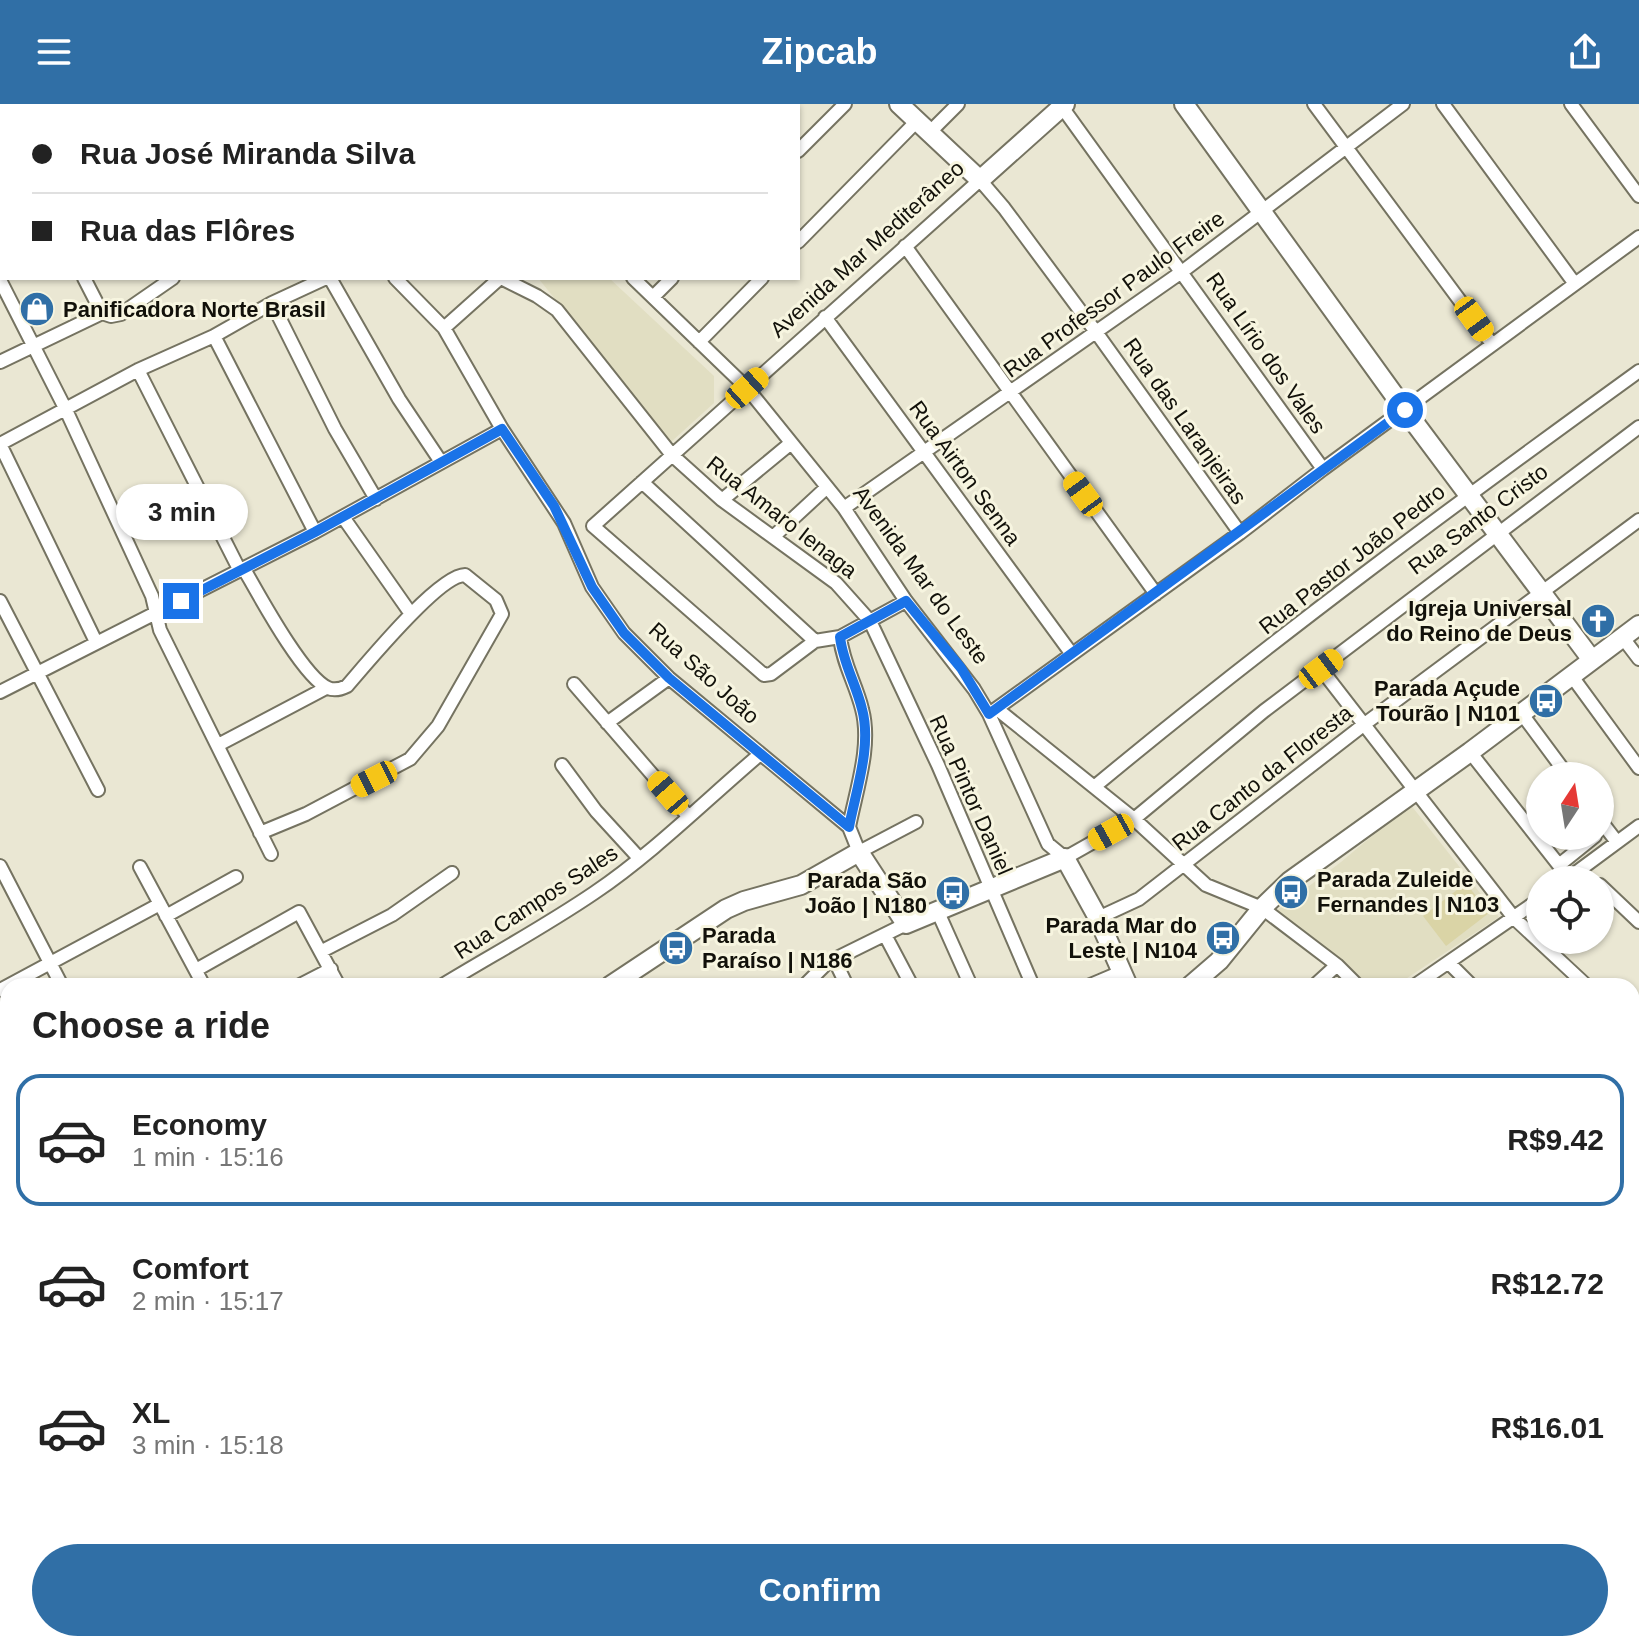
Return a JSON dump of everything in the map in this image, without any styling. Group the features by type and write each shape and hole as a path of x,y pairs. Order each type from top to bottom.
{"street":[{"path":"800,149 845,104"},
{"path":"899,104 980,180"},
{"path":"800,240 923,127 958,104"},
{"path":"1184,104 1468,496 1592,660"},
{"path":"1314,104 1492,344"},
{"name":"Rua Professor Paulo Freire","path":"844,508 1183,271 1403,104"},
{"path":"1443,104 1575,284"},
{"name":"Avenida Mar Mediterâneo","path":"593,526 1063,106"},
{"name":"Rua Lírio dos Vales","path":"1063,106 1323,469"},
{"path":"1578,107 1639,196"},
{"name":"Rua das Laranjeiras","path":"980,180 1096,332 1240,533"},
{"path":"1350,978 1262,908 1206,885 1134,819 993,712 1639,237"},
{"path":"905,246 1156,594"},
{"path":"0,280 66,410 152,596 160,630 271,854"},
{"path":"85,280 102,313"},
{"path":"0,362 102,313 111,316 121,314 170,280"},
{"path":"294,280 302,288"},
{"path":"96,642 0,444 138,370 214,336 272,303 323,280"},
{"path":"329,280 441,462"},
{"name":"Rua São João","path":"397,280 444,328 502,429 564,523 592,587 624,633 669,678 849,827 859,852 906,924"},
{"path":"444,328 498,280"},
{"name":"Rua Amaro Ienaga","path":"504,280 557,310 672,455 722,500 836,583 870,621"},
{"name":"Avenida Mar do Leste","path":"635,280 747,388 844,508 906,601 993,712 1048,844 1065,858 1098,918 1124,978"},
{"path":"653,297 670,280"},
{"path":"699,342 760,280"},
{"path":"272,303 335,429 376,499"},
{"name":"Rua Airton Senna","path":"825,317 1071,653"},
{"path":"214,336 315,532"},
{"path":"138,370 242,570 276,626 326,688 335,690 347,686 411,614 455,576 465,575 501,607 501,619 438,726 410,759 306,814 260,833"},
{"name":"Rua Pastor João Pedro","path":"1094,787 1168,726 1468,496 1639,371"},
{"name":"Rua Santo Cristo","path":"906,924 1065,858 1134,819 1205,758 1639,427"},
{"path":"0,692 315,532 502,429"},
{"path":"722,500 791,443"},
{"path":"642,482 815,641 840,637 906,601"},
{"path":"773,537 826,488"},
{"path":"343,517 411,614"},
{"name":"Rua Canto da Floresta","path":"1098,918 1139,899 1366,723 1639,520"},
{"name":"Rua São João","path":"593,526 761,673 771,674 815,641"},
{"path":"0,601 98,790"},
{"name":"Rua Pintor Daniel","path":"870,621 938,765 1030,978"},
{"path":"1199,978 1219,961 1262,908 1290,881 1522,714 1571,675 1633,634 1639,659"},
{"path":"840,637 842,653 860,701 865,726 849,827"},
{"path":"1321,669 1366,723 1514,918 1578,978"},
{"path":"1571,675 1639,768"},
{"path":"607,723 669,678"},
{"path":"574,684 688,816"},
{"path":"218,745 326,688"},
{"path":"1522,714 1558,762"},
{"path":"1470,752 1559,865 1576,850"},
{"name":"Rua Campos Sales","path":"455,978 596,892 759,755"},
{"path":"562,765 596,811 639,858"},
{"path":"636,978 726,909 801,885 916,822"},
{"path":"1584,866 1639,826"},
{"path":"140,867 200,978"},
{"path":"2,873 58,978"},
{"path":"322,951 392,915 452,873"},
{"path":"166,916 236,877"},
{"path":"1614,898 1639,922"},
{"path":"21,978 160,904"},
{"path":"1426,978 1526,909"},
{"path":"937,910 967,978"},
{"path":"196,970 299,912 335,978"},
{"path":"813,978 834,959 906,924"},
{"path":"885,935 908,978"},
{"path":"834,959 843,978"},
{"path":"1449,963 1464,978"},
{"path":"1323,978 1337,965"},
{"path":"314,978 331,969"}],"shaded area":[{"path":"540,280 611,280 714,376 714,403 671,442"},
{"path":"1410,804 1499,917 1407,978 1353,978 1276,911"},
{"path":"1466,883 1489,913 1446,946 1423,916"}],"place":[{"name":"Panificadora Norte Brasil","path":"37,309"},
{"name":"Igreja Universal do Reino de Deus","path":"1598,621"},
{"name":"Parada Açude Tourão | N101","path":"1546,701"},
{"name":"Parada Zuleide Fernandes | N103","path":"1291,892"},
{"name":"Parada São João | N180","path":"953,893"},
{"name":"Parada Mar do Leste | N104","path":"1223,938"},
{"name":"Parada Paraíso | N186","path":"676,948"}],"route":[{"path":"181,601 315,532 502,429 544,489 564,523 592,587 624,633 669,678 849,827 865,726 857,693 846,669 840,637 906,601 961,668 989,714 1405,410"}]}
